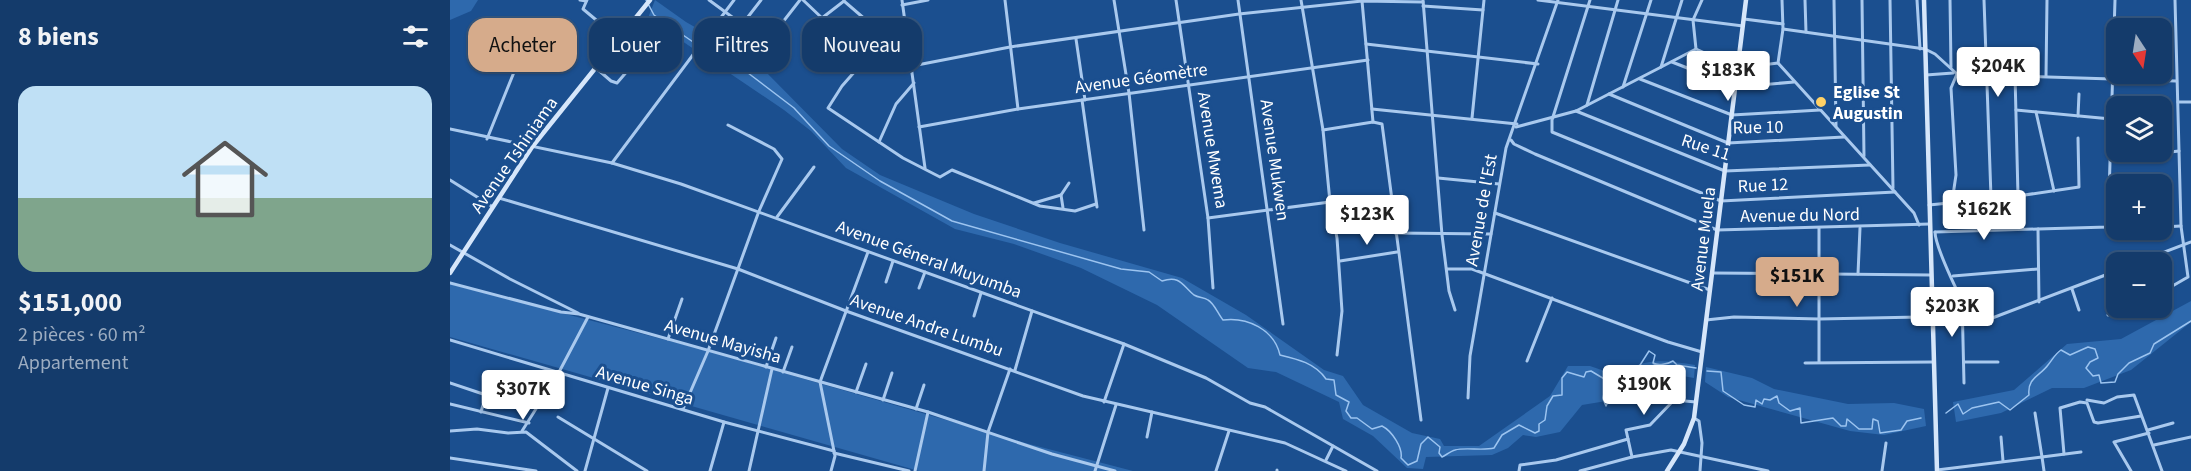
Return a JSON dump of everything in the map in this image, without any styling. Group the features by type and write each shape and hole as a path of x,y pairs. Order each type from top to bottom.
{"street":[{"path":"580,0 587,1 583,9 594,18"},
{"path":"709,0 733,18"},
{"path":"612,164 734,0"},
{"path":"748,18 761,0"},
{"path":"787,18 801,0 822,18 845,0 865,18"},
{"path":"902,0 904,18"},
{"path":"902,5 928,0"},
{"path":"1005,0 1018,109"},
{"path":"1114,0 1129,93 1144,230"},
{"name":"Avenue Mwema","path":"1176,0 1208,218 1330,202"},
{"name":"Avenue Mukwen","path":"1238,0 1283,324"},
{"path":"1301,0 1323,130 1330,202 1340,261 1342,311 1337,355"},
{"path":"1472,118 1484,0"},
{"path":"1538,0 1616,8 1743,26"},
{"path":"1551,120 1590,0"},
{"path":"1587,105 1618,0"},
{"path":"1623,87 1651,0"},
{"path":"1661,67 1682,0"},
{"path":"1696,49 1693,20 1702,0"},
{"name":"Avenue Muela","path":"1667,471 1679,453 1694,418 1746,0"},
{"path":"1782,0 1783,29 1779,63 1914,213 1919,225"},
{"path":"1805,0 1806,32"},
{"path":"1834,0 1836,128"},
{"path":"1862,0 1864,158"},
{"path":"1890,0 1894,191"},
{"path":"1917,0 1926,75 1930,224 1936,243 1972,315 1982,320 2038,302 2106,275"},
{"path":"1922,49 1924,0"},
{"path":"1950,0 1956,175 1951,191 1952,202"},
{"path":"1984,0 1991,197"},
{"path":"2046,76 2047,0"},
{"path":"2115,0 2115,18"},
{"path":"2172,286 2188,277 2181,226 2175,0"},
{"name":"Avenue Tshiniama","path":"636,18 649,1"},
{"path":"1362,1 1373,122"},
{"name":"Avenue de l'Est","path":"1468,398 1470,356 1506,148 1511,140 1538,64 1558,1"},
{"path":"922,64 1010,47 1327,2 1423,3 1483,10"},
{"path":"1423,3 1442,235 1449,291 1455,310"},
{"path":"1744,19 1783,24"},
{"path":"1783,29 1922,49 1935,54 1954,72"},
{"path":"855,72 828,107 879,142 940,177 952,170 1040,206 1079,210 1096,206 1076,39"},
{"path":"1366,44 1538,64"},
{"path":"1372,109 1472,118 1516,126 1551,120 1576,111 1696,49"},
{"path":"1696,49 1738,68 1779,63"},
{"name":"Avenue Géomètre","path":"919,127 1018,109 1368,60"},
{"path":"1671,62 1736,87 1794,82"},
{"path":"487,139 514,72"},
{"name":"Avenue Tshiniama","path":"450,273 532,147 592,72"},
{"path":"601,72 611,81 618,83 627,72"},
{"path":"913,72 925,170"},
{"path":"1926,75 1954,72 2106,78"},
{"path":"2015,75 2018,195"},
{"path":"1639,78 1732,115 1820,110"},
{"path":"2172,81 2176,81"},
{"path":"879,142 896,104 914,83"},
{"name":"Rue 10","path":"1610,94 1728,143 1844,137"},
{"path":"2078,116 2079,94"},
{"path":"2178,102 2191,102"},
{"path":"2016,110 2106,119"},
{"name":"Rue 11","path":"1576,111 1725,171 1870,165"},
{"path":"2036,112 2054,191"},
{"name":"Rue 12","path":"1551,120 1552,132 1721,201 1894,191"},
{"path":"1323,130 1373,122 1380,122 1383,127 1397,252 1421,420"},
{"path":"683,409 708,351 759,211 782,162 782,156 774,149 728,125"},
{"name":"Avenue Géneral Muyumba","path":"450,129 487,139 612,164 681,183 1125,344 1206,378 1247,402 1287,418 1377,471"},
{"path":"1929,205 2080,186 2078,138"},
{"name":"Avenue du Nord","path":"1511,140 1514,144 1535,154 1717,230 1860,228 1930,224"},
{"path":"2172,152 2179,151"},
{"path":"777,217 814,167"},
{"path":"1438,178 1499,184"},
{"path":"450,180 493,207"},
{"path":"1065,209 1060,202 1061,195 1070,183"},
{"path":"1033,203 1061,195"},
{"name":"Avenue Andre Lumbu","path":"499,198 738,269 846,311 1104,402 1285,442 1346,471"},
{"path":"1494,213 1710,290"},
{"path":"1208,218 1213,288"},
{"path":"2172,226 2181,226"},
{"path":"1933,232 2106,227"},
{"path":"1819,228 1820,362"},
{"path":"1858,275 1860,228"},
{"path":"2038,230 2038,302"},
{"path":"1933,232 1931,275 1937,470 2081,452"},
{"path":"1395,233 1491,234"},
{"path":"2168,252 2191,242"},
{"path":"450,244 510,279 579,314"},
{"path":"831,471 834,452 820,382 868,252"},
{"path":"1340,261 1397,252"},
{"path":"886,282 893,261"},
{"path":"1447,269 1472,269 1668,342 1702,352"},
{"path":"1953,276 2038,269"},
{"path":"919,288 925,272"},
{"path":"1712,273 1931,275"},
{"name":"Avenue Mayisha","path":"450,283 561,312 588,316 928,412 1115,471"},
{"path":"2072,289 2079,310"},
{"path":"974,316 981,293"},
{"path":"1527,361 1552,298"},
{"path":"1962,298 1964,383"},
{"path":"668,339 682,299"},
{"path":"1015,370 1032,311"},
{"path":"522,431 558,374 588,316"},
{"path":"1706,320 1734,317 1819,319 1920,317 1962,325"},
{"path":"766,367 776,338"},
{"name":"Avenue Singa","path":"450,340 758,432 909,471"},
{"path":"1104,402 1125,344"},
{"path":"783,372 792,347"},
{"path":"1805,363 1933,362"},
{"path":"1964,362 1998,362"},
{"path":"856,392 866,364"},
{"path":"749,471 772,369"},
{"path":"984,471 988,432 1010,369"},
{"path":"883,400 892,373"},
{"path":"450,383 486,394 481,412"},
{"path":"916,409 924,385"},
{"path":"585,471 608,388"},
{"path":"2087,400 2104,403 2116,397 2134,395 2162,471"},
{"path":"1632,457 1626,430 1650,425 1674,400 1696,402"},
{"path":"2064,454 2060,408 2084,402 2091,411 2094,422 2098,423 2141,416"},
{"path":"450,404 529,423"},
{"path":"1095,471 1116,405"},
{"path":"915,471 928,412"},
{"path":"1147,437 1152,412"},
{"path":"2035,413 2044,471"},
{"path":"558,417 647,471"},
{"path":"1694,418 1698,421 1700,428 1700,471"},
{"path":"710,471 724,422"},
{"path":"2131,471 2114,442 2172,423"},
{"path":"450,430 483,429 508,433 522,431 531,434 577,471"},
{"path":"1216,471 1228,431"},
{"path":"2001,437 2002,461"},
{"path":"2154,445 2191,437"},
{"path":"1519,471 1520,465 1556,460 1628,439"},
{"path":"1882,471 1886,443"},
{"path":"1326,460 1333,446"},
{"path":"1580,471 1632,457 1671,450 1768,471"},
{"path":"450,458 536,471"},
{"path":"633,471 635,465"},
{"path":"1747,465 1747,471"},
{"path":"1957,466 1961,471"}],"shaded area":[{"path":"450,0 478,0 471,11 450,20"},
{"path":"655,0 680,18 648,18"},
{"path":"682,19 694,27 694,49 682,41"},
{"path":"728,72 766,72 842,149 880,175 974,214 1060,243 1182,278 1246,315 1324,370 1343,376 1363,405 1412,433 1440,439 1444,446 1479,446 1550,396 1568,366 1590,366 1619,376 1637,365 1656,361 1675,362 1695,365 1694,378 1671,374 1637,396 1582,405 1560,432 1536,437 1523,435 1508,448 1492,455 1426,457 1423,469 1407,468 1373,436 1343,419 1339,402 1276,372 1248,368 1157,305 1081,268 1014,244 955,229 846,168 811,131"},
{"path":"450,284 708,351 1029,444 1133,471 919,471 450,337"},
{"path":"2191,301 2191,322 2131,370 2084,388 2052,388 2001,413 1956,422 1953,402 2014,390 2067,344 2121,339 2160,318 2172,318 2172,311"},
{"path":"1706,367 1752,378 1774,389 1848,404 1894,403 1924,409 1926,426 1884,435 1850,431 1728,397 1705,382"}],"waterway":[{"path":"646,0 654,15 696,44 731,60 794,108 829,146 880,181 952,221 1121,269 1149,272 1162,281 1177,280 1194,295 1210,301 1223,320 1241,321 1258,327 1272,338 1280,355 1305,362 1317,369 1326,379 1334,380 1336,395 1349,402 1346,411 1351,418 1357,418 1372,429 1382,426 1386,428 1396,440 1401,458 1408,465 1417,461 1421,444 1428,437 1440,447 1439,453 1442,457 1459,449 1494,448 1502,435 1519,425 1535,433 1539,431 1539,424 1545,420 1547,406 1553,396 1562,395 1562,378 1567,372 1584,377 1586,372 1591,371 1606,380 1603,399 1606,406 1609,400 1615,401 1627,395 1635,373 1649,351 1655,355 1653,363 1655,364 1673,361 1677,365 1696,368"},
{"path":"1946,413 1958,404 1963,414 1972,408 1999,402 2010,410 2029,395 2032,381 2061,350 2070,355 2088,347 2095,349 2098,358 2090,362 2086,368 2093,376 2099,375 2101,383 2115,382 2118,374 2129,363 2150,353 2154,344 2191,321"},
{"path":"1639,370 1655,365"},
{"path":"1707,371 1721,372 1723,391 1744,405 1755,407 1756,400 1762,404 1764,399 1770,400 1777,396 1779,403 1790,411 1800,408 1801,423 1833,418 1841,426 1846,426 1847,419 1859,429 1872,429 1873,419 1878,421 1880,433 1901,430 1907,421 1921,418"}],"place":[{"name":"Eglise St Augustin","path":"1821,102"}]}
